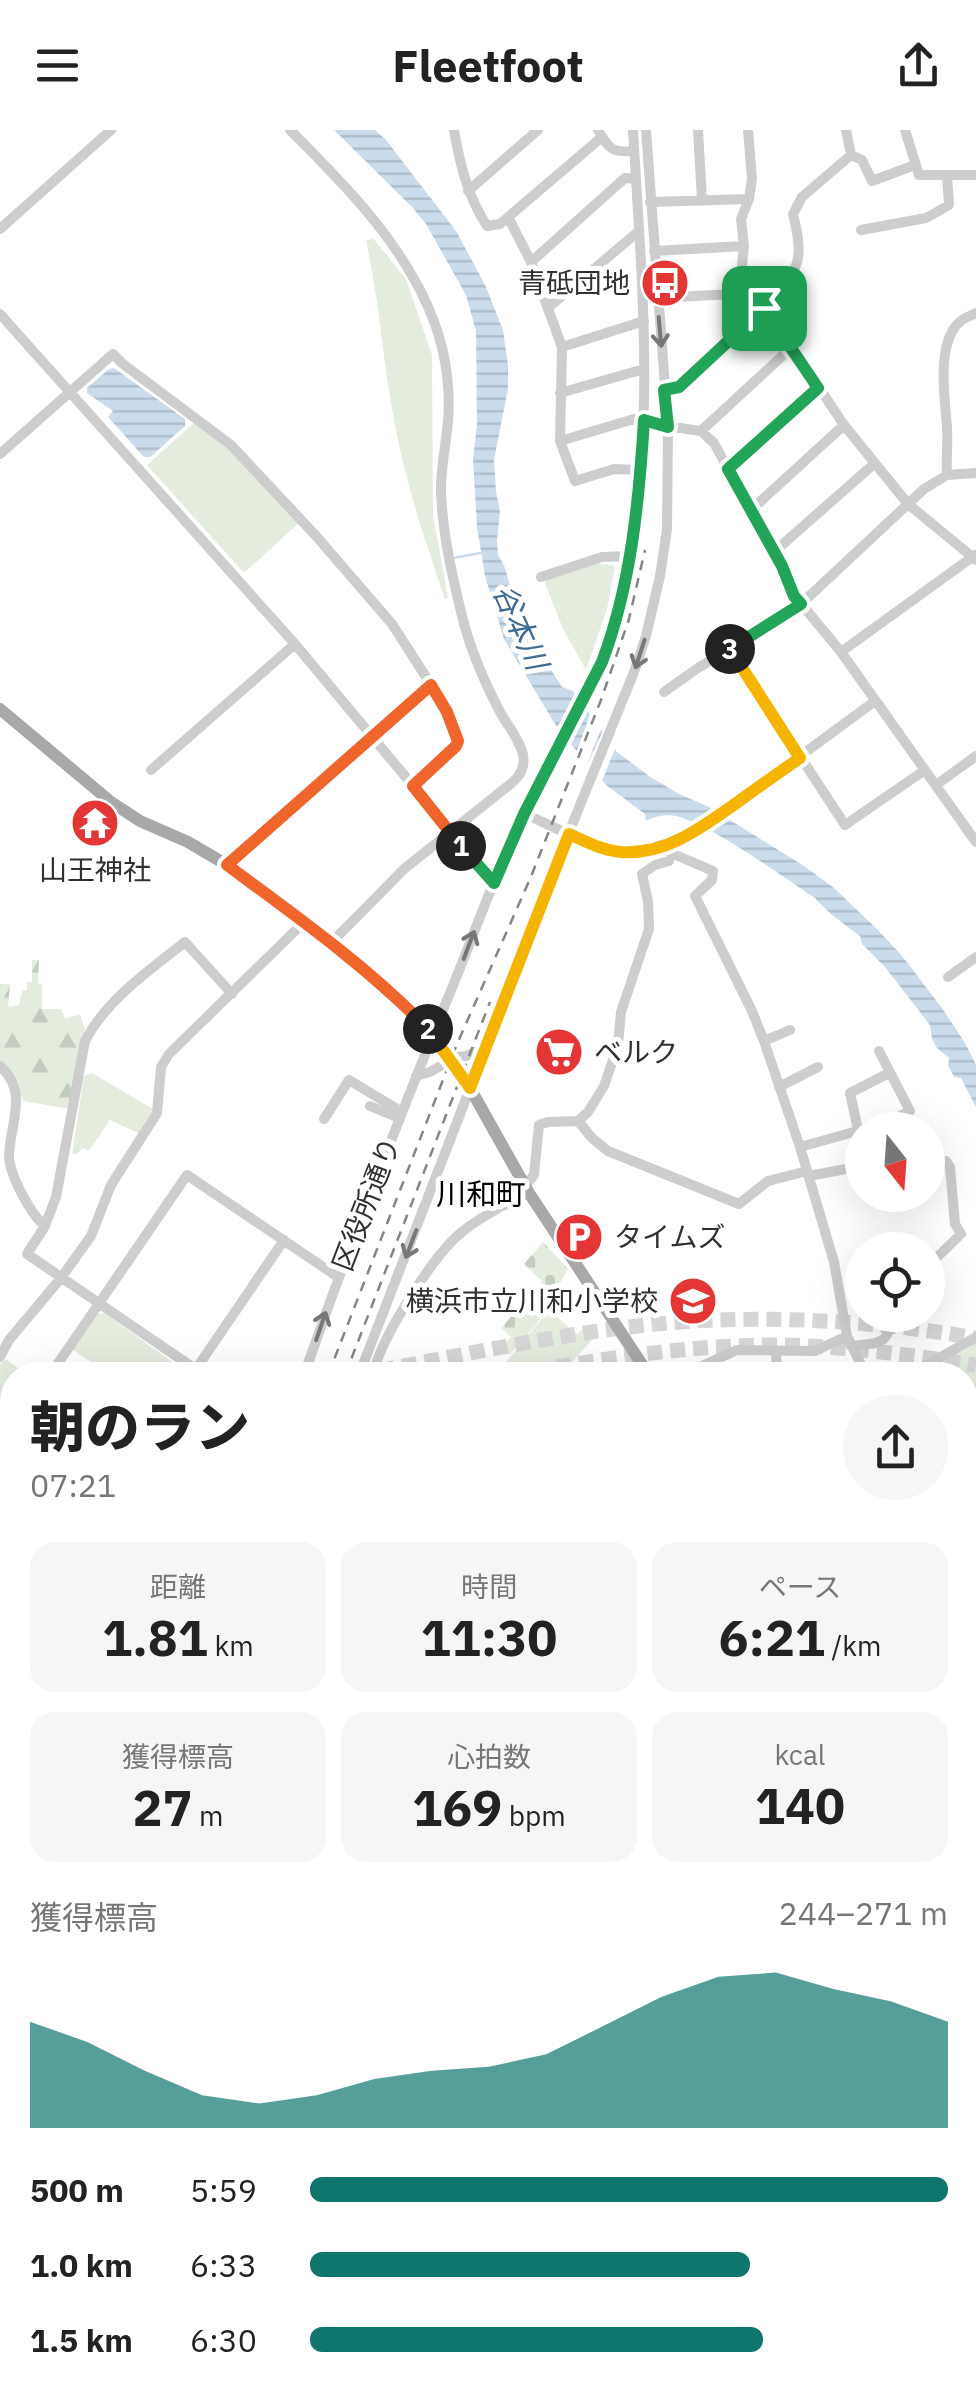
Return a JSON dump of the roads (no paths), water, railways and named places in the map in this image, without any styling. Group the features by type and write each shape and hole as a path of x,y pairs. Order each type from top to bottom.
{"main road":[{"path":"0,709 111,802 227,865 402,1002 433,1035 470,1088 527,1189 640,1362"}],"street":[{"path":"0,229 111,130"},
{"path":"290,130 386,236 428,308 444,354 448,389 441,477 454,583 474,653 524,760 522,771 513,782 404,869 330,944"},
{"path":"454,130 468,191 487,226 500,224 600,134 617,152 634,151"},
{"path":"468,191 538,130"},
{"name":"区役所通り","path":"309,1362 338,1277 494,883 611,638 629,556 644,420 644,321 633,130"},
{"name":"区役所通り","path":"364,1362 616,718 646,636 660,576 668,512 668,427 646,130"},
{"path":"698,130 702,201"},
{"path":"748,130 752,179 741,219 741,275 844,426 908,504 975,557 841,652"},
{"path":"846,130 851,155"},
{"path":"905,130 919,175 976,175"},
{"path":"851,155 862,160 872,182 915,165"},
{"path":"664,390 679,387 758,300 784,284 795,267 800,245 793,214 802,197 851,155"},
{"path":"860,230 926,218 948,206 947,176"},
{"path":"531,262 625,178 636,179"},
{"path":"650,202 749,199"},
{"path":"508,217 531,262 562,348 560,441 574,480 614,470 641,470"},
{"path":"549,307 639,231"},
{"path":"654,251 744,246"},
{"path":"657,298 758,300"},
{"path":"0,314 296,644 494,883"},
{"path":"947,475 942,391 946,349 959,322 976,314"},
{"path":"562,348 644,321"},
{"path":"701,431 792,346"},
{"path":"0,454 113,354 216,433 257,471 358,582 392,624 447,712 458,741 456,746 413,786"},
{"path":"560,393 644,369"},
{"path":"728,469 818,388"},
{"path":"560,441 628,419 701,431 714,443 782,566 794,596 841,652 976,842"},
{"path":"751,510 844,426"},
{"path":"774,552 875,463"},
{"path":"664,692 801,604 924,489 947,475 976,473"},
{"path":"541,577 602,557 629,556"},
{"path":"151,770 296,644"},
{"path":"730,649 845,825 925,770"},
{"path":"227,865 431,685"},
{"path":"524,814 597,847 620,852 664,846 696,832 876,701"},
{"path":"936,785 976,756"},
{"path":"664,846 672,854 713,872 712,880 695,896 764,1041 834,1262 848,1341 859,1362"},
{"path":"377,1362 400,1316 450,1242 527,1189 534,1175 539,1125 578,1120 588,1112 604,1086 618,1045 621,1012 647,938 648,910 642,874 669,861"},
{"path":"0,1357 9,1340 91,1236 110,1185 157,1113 161,1067 169,1054 304,922"},
{"path":"181,1362 27,1254 45,1226 56,1197 86,1041 98,1018 185,942 232,994"},
{"path":"948,978 976,957"},
{"path":"764,1041 790,1030"},
{"path":"416,1076 486,1047"},
{"path":"879,1051 910,1112"},
{"path":"0,1066 11,1076 16,1098 4,1162 36,1220 45,1226"},
{"path":"779,1087 818,1068"},
{"path":"854,1112 850,1093 889,1073"},
{"path":"324,1119 349,1080 401,1115"},
{"path":"370,1106 401,1115"},
{"path":"578,1120 608,1150 739,1204 768,1180 845,1169"},
{"path":"800,1147 845,1135"},
{"path":"945,1161 950,1167 955,1224 961,1234 945,1250"},
{"path":"59,1362 188,1175 338,1277"},
{"path":"204,1362 284,1240"},
{"path":"387,1308 400,1316"},
{"path":"711,1362 737,1350 815,1351 848,1341 883,1341 890,1332"},
{"path":"932,1362 976,1337"},
{"path":"776,1350 776,1362"}],"water":[{"name":"谷本川","path":"334,130 375,130 386,140 456,231 486,287 503,330 508,365 508,389 494,460 500,512 498,554 526,631 562,687 573,691 617,752 649,776 709,807 804,866 877,929 902,956 965,1043 976,1065 976,1107 961,1078 954,1077 949,1058 937,1048 930,1025 862,944 860,936 815,898 701,826 669,815 646,821 645,814 606,785 558,729 504,639 485,576 473,460 477,424 476,331 466,295 426,224"},
{"path":"114,368 185,419 185,426 150,457 144,457 108,417 113,411 87,393 87,388"}],"waterway":[{"path":"454,558 480,553"}],"tunnel":[{"path":"425,1362 567,1336 695,1321 836,1322 976,1338"},
{"path":"587,1362 751,1345 857,1350 955,1362"}],"railway":[{"path":"333,1362 457,1044 530,879 601,700 629,619 645,550"},
{"path":"350,1362 490,1002"}],"place":[{"name":"青砥団地","path":"665,283"},
{"name":"山王神社","path":"95,823"},
{"name":"ベルク","path":"559,1052"},
{"name":"タイムズ","path":"579,1237"},
{"name":"横浜市立川和小学校","path":"693,1301"}],"district":[{"name":"川和町","path":"481,1195"}]}
